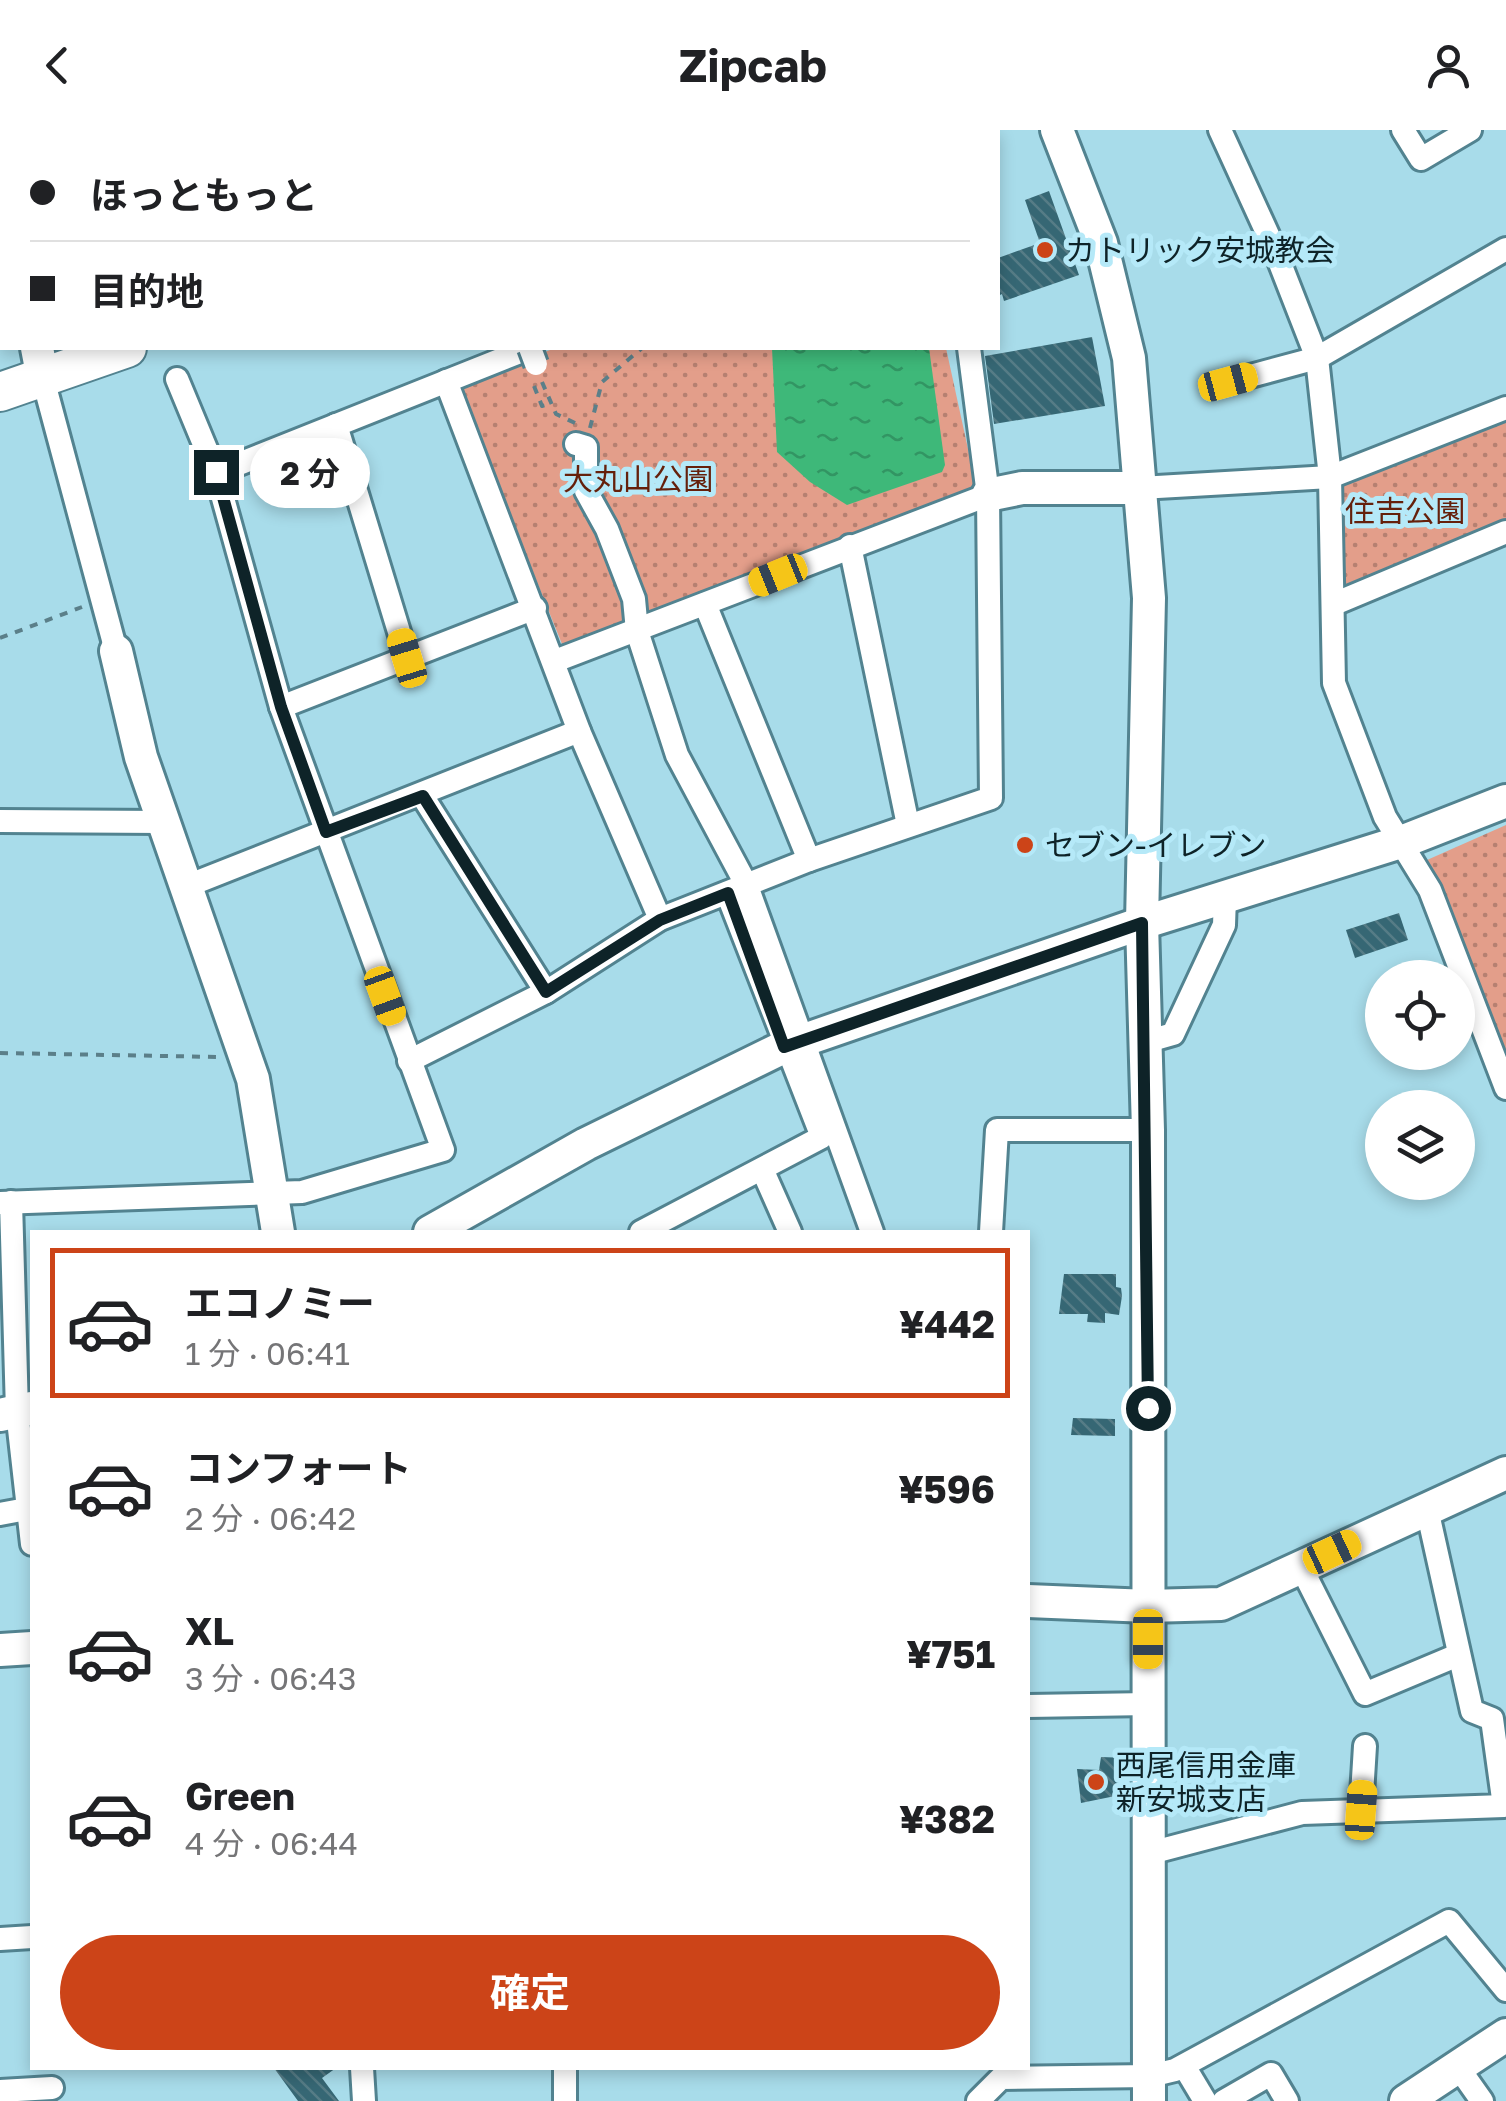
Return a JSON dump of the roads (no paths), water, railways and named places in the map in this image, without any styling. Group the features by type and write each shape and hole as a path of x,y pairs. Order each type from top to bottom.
{"main road":[{"path":"0,392 40,363 115,350"}],"street":[{"path":"1057,130 1101,244 1129,358 1149,598 1142,923 1148,1130 1150,2088"},
{"path":"1220,130 1274,248 1316,358 1330,478 1334,683 1385,817 1404,841 1430,890 1506,1088"},
{"path":"1403,130 1421,159 1470,130"},
{"path":"1228,382 1316,358 1506,248"},
{"path":"408,1061 546,992 660,920 809,860 991,798 988,494 969,350"},
{"path":"216,472 446,380 532,361"},
{"path":"40,363 106,608 141,757 246,1056 278,1230"},
{"path":"30,1496 16,1412 5,1202 302,1192 443,1150 281,707 216,472 177,379"},
{"path":"446,380 536,608 579,731 660,920"},
{"path":"554,661 988,494 1022,488 1140,488 1330,478 1506,408"},
{"path":"336,425 407,658"},
{"path":"581,446 586,490 608,529 634,599 637,631 677,755 737,890 871,1230"},
{"path":"1334,604 1506,532"},
{"path":"850,546 908,825"},
{"path":"705,604 809,860"},
{"path":"281,707 536,608"},
{"path":"187,886 423,796 579,731"},
{"path":"423,796 546,992"},
{"path":"434,1230 586,1144 795,1044 1142,923 1404,841 1506,801"},
{"path":"0,821 164,822"},
{"path":"1146,1042 1173,1034 1224,925 1225,897"},
{"path":"644,1230 822,1137 795,1044"},
{"path":"991,1230 997,1130 1148,1130"},
{"path":"762,1168 789,1230"},
{"path":"1030,1601 1148,1606 1221,1604 1506,1473"},
{"path":"0,1514 30,1508"},
{"path":"1150,1853 1302,1812 1505,1807 1492,1720 1472,1711 1427,1509"},
{"path":"1301,1567 1365,1694 1458,1655"},
{"path":"0,1650 30,1648"},
{"path":"1030,1706 1149,1704"},
{"path":"1361,1810 1366,1746"},
{"path":"978,2101 1001,2073 1150,2088 1449,1921 1506,1990"},
{"path":"0,1939 30,1937"},
{"path":"1406,2101 1506,2035"},
{"path":"1184,2066 1206,2101"},
{"path":"1458,2066 1482,2101"},
{"path":"362,2070 364,2101"},
{"path":"564,2070 565,2101"},
{"path":"1224,2101 1272,2074 1287,2101"},
{"path":"0,2091 51,2086"}],"water":[{"path":"772,350 929,350 945,465 942,472 847,505 810,482 777,452"}],"place":[{"name":"カトリック安城教会","path":"1045,250"},
{"name":"セブン-イレブン","path":"1025,845"},
{"name":"西尾信用金庫 新安城支店","path":"1096,1782"}],"park label":[{"name":"大丸山公園","path":"638,479"},
{"name":"住吉公園","path":"1405,511"}]}
